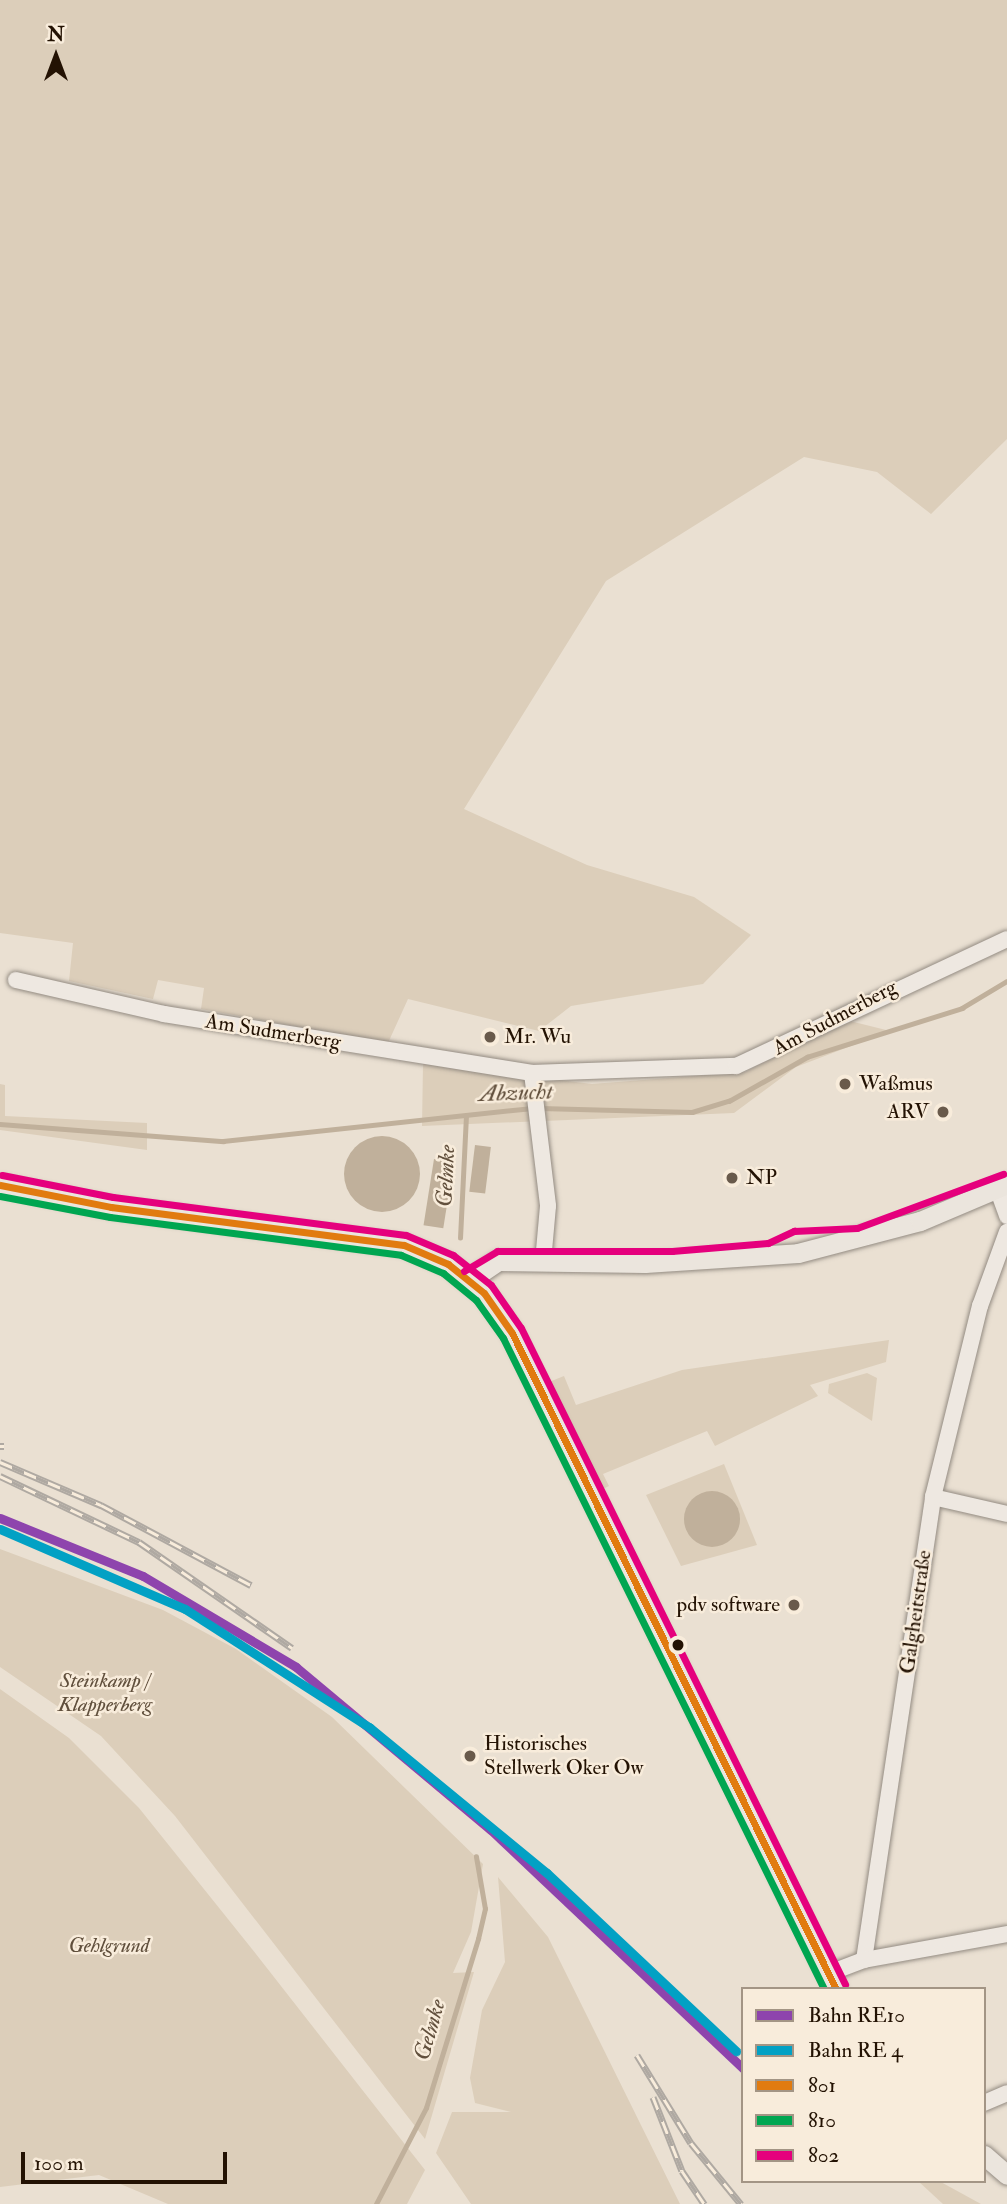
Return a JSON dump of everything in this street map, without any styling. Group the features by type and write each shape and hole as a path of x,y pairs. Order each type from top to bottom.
{"main road":[{"path":"0,1185 111,1207 404,1245 470,1280 512,1333 831,1981"},
{"path":"470,1280 498,1261 645,1263 797,1253 813,1245 920,1221 1002,1186"},
{"path":"986,2157 1007,2175"}],"street":[{"name":"Am Sudmerberg","path":"16,980 164,1014 532,1073 736,1066 1007,939"},
{"path":"532,1073 548,1206 543,1262"},
{"path":"1002,1186 1007,1216"},
{"name":"Galgheitstraße","path":"864,1959 933,1497 980,1306 1007,1232"},
{"path":"933,1497 1007,1514"},
{"path":"831,1981 864,1959 1007,1934"},
{"path":"986,2102 1007,2093"}],"green space":[{"path":"0,0 1007,0 1007,439 931,514 877,472 804,457 606,581 464,809 587,865 694,897 751,935 703,984 571,1006 539,1031 408,999 388,1043 201,1009 204,988 158,980 153,999 69,981 73,943 0,933"},
{"path":"846,1020 890,1031 796,1067 734,1113 422,1126 423,1064 592,1084 745,1072"},
{"path":"0,1084 5,1085 5,1116 147,1123 147,1150 0,1130"},
{"path":"889,1340 886,1362 810,1385 818,1396 715,1446 707,1431 603,1474 609,1486 601,1490 549,1382 564,1376 576,1405 682,1370"},
{"path":"867,1373 877,1378 872,1421 828,1393 829,1384"},
{"path":"724,1464 757,1545 681,1566 646,1495"},
{"name":"Steinkamp / Klapperberg","path":"0,1549 163,1610 236,1649 332,1717 483,1864 471,1932 453,1973 474,1972 425,2139 175,1816 101,1736 0,1667"},
{"name":"Gehlgrund","path":"0,1689 69,1738 139,1808 252,1949 425,2170 407,2204 168,2204 99,2175 0,2187"},
{"path":"498,1877 548,1937 680,2204 471,2204 436,2153 452,2112 511,2112 475,2103 470,2078 482,2010 505,1962"},
{"path":"920,2183 943,2183 981,2204 943,2204"}],"water":[{"path":"382,1136 397,1139 409,1147 417,1159 420,1174 417,1189 409,1201 397,1209 382,1212 367,1209 355,1201 347,1189 344,1174 347,1159 355,1147 367,1139"},
{"path":"475,1145 491,1147 485,1194 469,1192"},
{"path":"434,1159 454,1162 443,1228 424,1225"},
{"path":"706,1491 718,1491 728,1495 736,1503 740,1519 736,1535 728,1543 718,1547 706,1547 696,1543 688,1535 684,1525 684,1513 688,1503 696,1495"}],"waterway":[{"name":"Abzucht","path":"540,1108 692,1112 729,1101 807,1057 962,1008 1007,981"},
{"name":"Abzucht","path":"0,1124 223,1141 532,1108"},
{"name":"Gelmke","path":"460,1238 466,1116"},
{"name":"Gelmke","path":"376,2204 426,2108 478,1939 485,1909 476,1857"}],"railway":[{"path":"0,1462 101,1505 251,1585"},
{"path":"0,1476 139,1542 292,1648"},
{"path":"637,2055 691,2143 741,2204"},
{"path":"653,2097 682,2171 704,2204"}],"rail line":[{"name":"RE10","path":"0,1518 143,1576 296,1667 490,1829 741,2066"}],"transit line":[{"name":"802","path":"464,1271 497,1251 672,1251 768,1243 794,1231 857,1228 1003,1174"},
{"name":"802","path":"2,1175 113,1197 406,1235 453,1255 491,1285 521,1328 845,1984"},
{"name":"801","path":"0,1185 111,1207 404,1245 448,1264 484,1293 512,1333 835,1987"},
{"name":"810","path":"0,1196 110,1217 401,1255 443,1273 476,1300 503,1338 823,1987"},
{"path":"0,1529 185,1609 369,1727 547,1873 736,2051"}],"place":[{"name":"Mr. Wu","path":"490,1037"},
{"name":"Waßmus","path":"845,1084"},
{"name":"ARV","path":"943,1112"},
{"name":"NP","path":"732,1178"},
{"name":"pdv software","path":"794,1605"},
{"name":"Historisches Stellwerk Oker Ow","path":"470,1756"}]}
